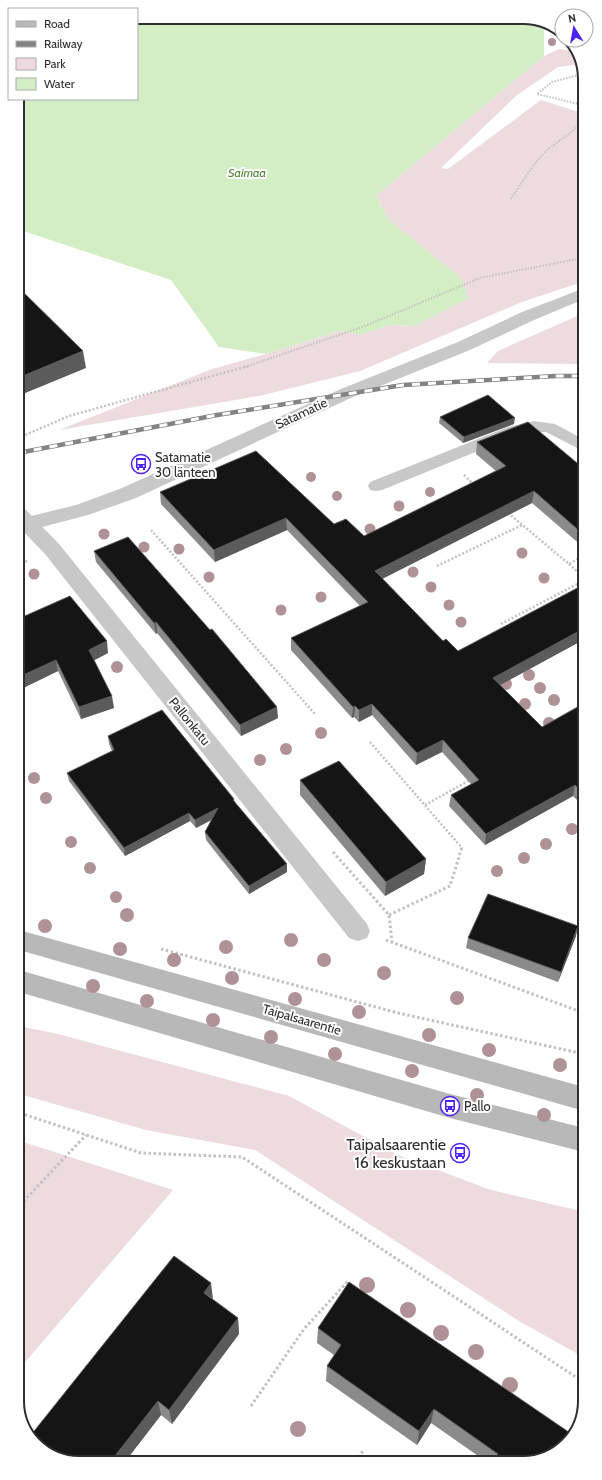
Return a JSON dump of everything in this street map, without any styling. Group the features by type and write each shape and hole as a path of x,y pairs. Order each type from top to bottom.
{"main road":[{"name":"Taipalsaarentie","path":"24,941 578,1097"},
{"path":"24,982 442,1104 578,1138"}],"street":[{"name":"Satamatie","path":"24,520 81,510 129,493 346,393 464,346 528,316 578,296"},
{"name":"Pallonkatu","path":"24,523 52,549 358,931"}],"lane":[{"path":"376,486 513,430 530,425 551,427 578,443"}],"path":[{"path":"578,75 548,84 542,87 538,94 578,104"},
{"path":"512,199 531,169 551,146 566,138 578,125"},
{"path":"24,435 69,416 247,366 365,326 480,278 578,259"},
{"path":"459,471 476,486"},
{"path":"505,510 578,572"},
{"path":"437,566 522,525"},
{"path":"152,530 315,714"},
{"path":"569,564 578,559"},
{"path":"501,624 578,584"},
{"path":"370,742 462,847 450,886 389,915"},
{"path":"425,804 472,779"},
{"path":"358,931 428,954 578,1011"},
{"path":"155,948 398,1013 578,1053"},
{"path":"24,1114 141,1153 242,1157 578,1378"},
{"path":"24,1201 86,1135"},
{"path":"251,1406 304,1329 349,1280"},
{"path":"359,1456 363,1451"}],"green space":[{"path":"559,49 569,50 576,65 558,67 517,95 441,168 448,169 541,100 578,112 578,283 522,302 360,371 259,396 59,430 212,369 340,331 361,335 389,325 414,326 460,277 390,221 376,196 544,56"},
{"path":"578,316 578,364 487,363 498,351"},
{"path":"24,1027 58,1034 289,1096 398,1155 491,1190 578,1210 578,1354 519,1321 255,1150 146,1130 24,1095"},
{"path":"24,1142 173,1190 24,1363"}],"water":[{"name":"Saimaa","path":"138,24 526,24 544,29 544,56 376,196 390,221 460,277 469,298 414,326 389,325 361,335 340,331 266,354 219,347 171,280 24,231 24,100 138,100"}],"building":[{"path":"24,293 83,351 24,376"},
{"path":"488,395 515,418 464,437 440,417"},
{"path":"528,422 578,464 578,530 534,491 375,571 443,641 446,639 458,651 578,588 578,632 493,678 542,727 578,707 578,788 575,785 486,834 451,795 479,780 443,740 417,753 372,704 359,710 355,706 353,707 291,638 368,602 286,518 214,550 160,492 256,451 334,524 346,519 364,536 506,466 477,442"},
{"path":"128,537 210,630 212,629 277,707 240,725 156,622 154,623 94,551"},
{"path":"70,596 107,641 89,650 112,696 79,707 56,660 24,675 24,616"},
{"path":"162,710 234,799 233,800 287,864 249,886 205,832 218,808 195,820 189,813 124,848 67,773 114,750 108,736"},
{"path":"339,761 426,859 386,882 300,780"},
{"path":"488,894 578,926 561,972 468,938"},
{"path":"174,1256 211,1283 204,1293 238,1318 169,1410 158,1401 115,1456 76,1456 62,1453 46,1445 34,1432"},
{"path":"349,1282 568,1432 556,1445 540,1453 530,1456 497,1456 498,1454 434,1409 419,1431 327,1366 341,1345 318,1328"}],"railway":[{"path":"24,452 217,415 403,385 578,376"}],"place":[{"name":"Satamatie 30 länteen","path":"141,464"},
{"name":"Pallo","path":"450,1106"},
{"name":"Taipalsaarentie 16 keskustaan","path":"460,1153"}]}
